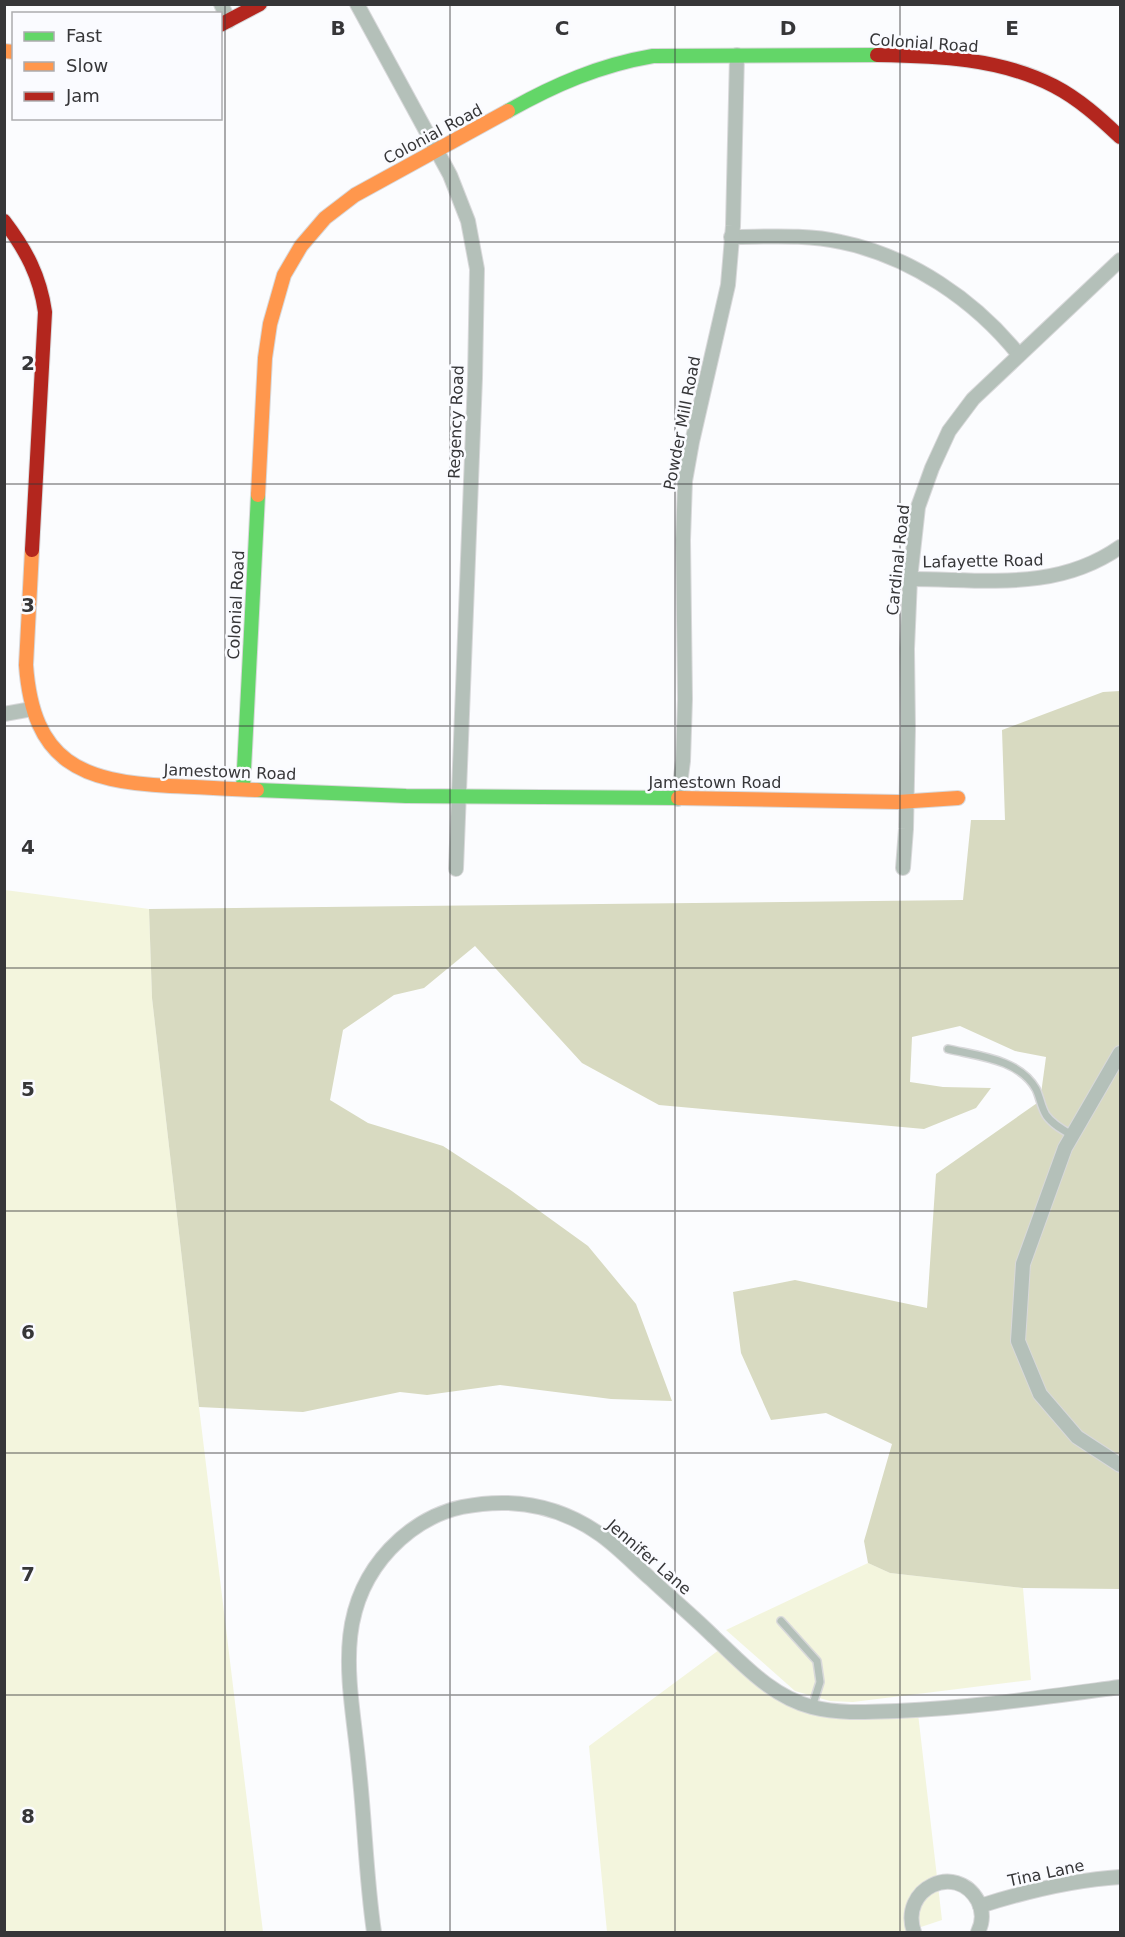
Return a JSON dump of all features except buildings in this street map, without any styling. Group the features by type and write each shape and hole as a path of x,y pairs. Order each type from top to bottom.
{"street":[{"path":"221,4 225,23 260,4"},
{"name":"Regency Road","path":"357,4 450,175 468,221 477,269 475,378 456,869"},
{"name":"Powder Mill Road","path":"678,798 683,761 685,699 683,540 685,481 728,285 737,55"},
{"name":"Colonial Road","path":"243,789 265,358 269,321 278,287 293,258 312,231 335,209 357,193 545,91 607,65 653,56 896,56 957,59 994,65 1030,75 1061,90 1088,109 1120,137"},
{"name":"Jamestown Road","path":"4,221 30,255 38,273 45,312 26,665 27,687 32,709 40,728 52,746 66,760 84,772 104,779 133,784 385,795 906,802 958,798"},
{"path":"731,237 801,238 841,242 899,261 927,276 964,301 1007,340 1019,355"},
{"name":"Cardinal Road","path":"903,868 908,729 907,649 910,579 918,507 940,449 960,414 1120,260"},
{"name":"Lafayette Road","path":"910,579 1015,580 1058,576 1080,570 1120,547"},
{"path":"4,714 32,709"},
{"path":"1120,1053 1065,1148 1023,1264 1018,1341 1040,1394 1077,1437 1120,1465"},
{"name":"Jennifer Lane","path":"374,1932 349,1681 348,1639 358,1600 375,1566 401,1537 435,1516 454,1509 496,1502 540,1506 570,1518 600,1535 618,1550 755,1676 792,1700 812,1707 855,1712 947,1709 1120,1687"},
{"name":"Tina Lane","path":"980,1906 1032,1890 1087,1880 1120,1877"},
{"path":"914,1932 911,1912 915,1901 922,1891 943,1882 966,1887 975,1895 982,1917 978,1932"}],"lane":[{"path":"948,1049 1004,1062 1022,1072 1035,1088 1047,1116 1058,1127 1072,1135"},
{"path":"781,1621 817,1661 820,1682 812,1707"}],"green space":[{"path":"1120,691 1120,1589 1023,1588 890,1573 868,1563 864,1541 892,1444 826,1413 771,1420 741,1353 733,1292 795,1280 927,1308 936,1174 1040,1101 1046,1057 1015,1051 960,1026 912,1037 910,1082 943,1087 991,1088 976,1108 924,1129 659,1105 582,1063 475,946 424,988 394,995 343,1030 330,1100 368,1123 443,1146 509,1189 588,1246 636,1304 672,1401 611,1399 500,1385 427,1395 400,1392 303,1412 199,1407 152,998 149,909 963,900 971,820 1005,820 1002,730 1103,692"},
{"path":"5,890 149,909 152,998 263,1932 5,1932"},
{"path":"868,1563 890,1573 1023,1588 1031,1680 853,1702 830,1701 795,1691 726,1630"},
{"path":"723,1647 816,1713 917,1705 942,1920 906,1932 607,1932 589,1746"}],"traffic: fast":[{"path":"508,111 578,77 614,65 653,56 877,55"},
{"path":"243,789 258,495"},
{"path":"257,790 406,796 678,798"}],"traffic: slow":[{"path":"4,51 12,52"},
{"path":"258,495 265,358 270,324 284,275 301,246 325,218 355,195 508,111"},
{"path":"32,550 26,665 31,698 39,724 51,745 67,760 87,772 111,779 139,784 257,790"},
{"path":"678,798 898,802 958,798"}],"traffic: jam":[{"path":"222,24 260,4"},
{"path":"877,55 968,60 1012,69 1054,86 1072,97 1120,137"},
{"path":"4,221 19,242 36,275 45,312 32,550"}]}
